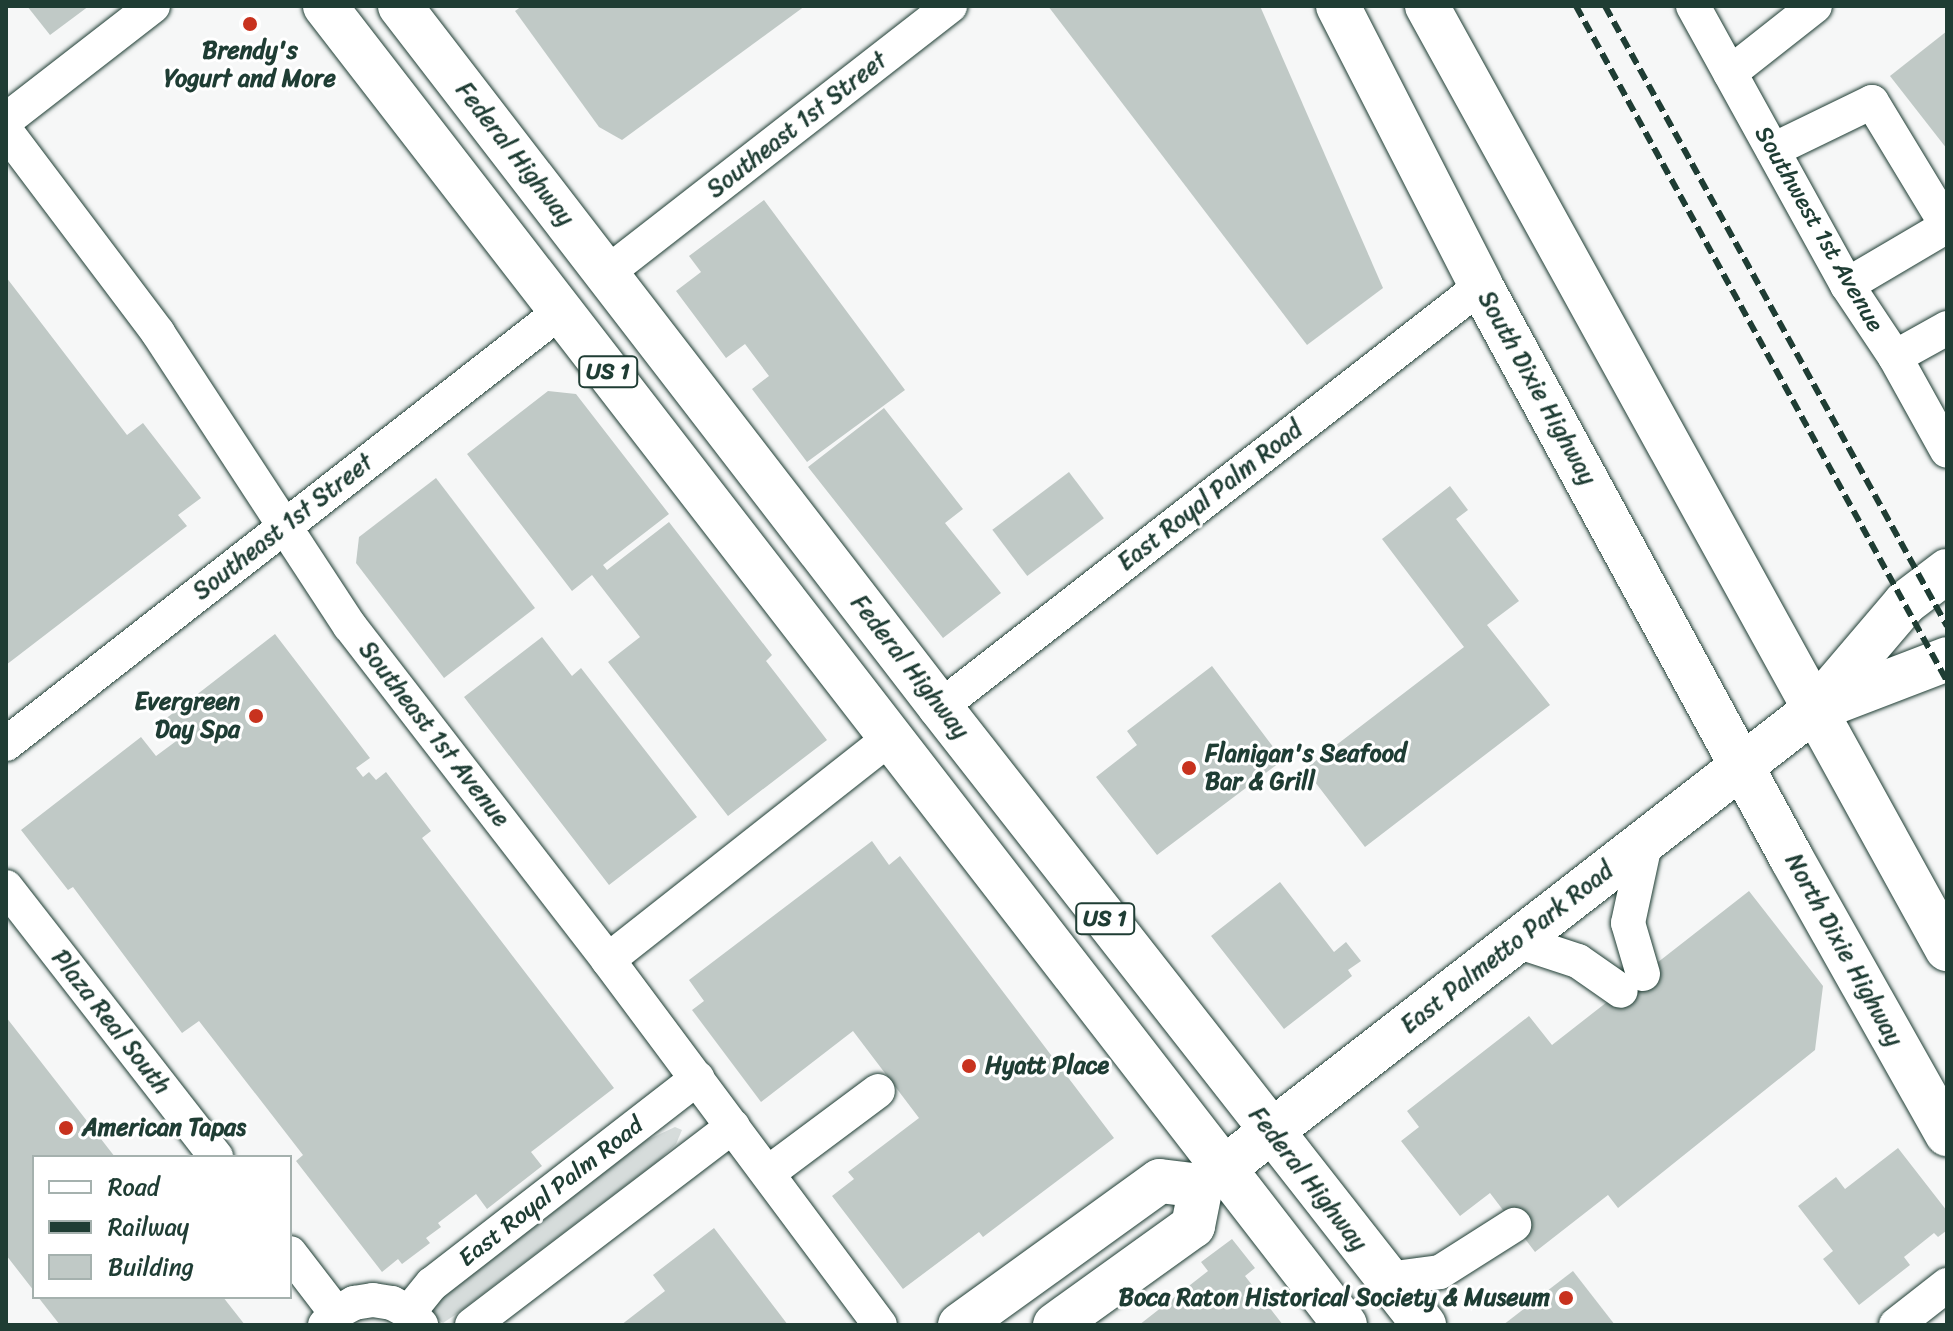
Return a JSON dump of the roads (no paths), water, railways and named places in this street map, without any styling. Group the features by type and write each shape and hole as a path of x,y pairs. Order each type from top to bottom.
{"main road":[{"name":"US 1","path":"325,6 890,738 1212,1178 1345,1325"},
{"name":"Federal Highway","path":"400,6 940,707 1424,1325"},
{"name":"South Dixie Highway","path":"1338,6 1481,286 1742,766"},
{"path":"1427,6 1947,949"},
{"path":"493,223 607,273"},
{"path":"561,311 608,318 674,361"},
{"path":"1814,710 1905,603 1947,571"},
{"path":"1814,710 1947,659"},
{"name":"East Palmetto Park Road","path":"1212,1178 1814,710"},
{"name":"North Dixie Highway","path":"1742,766 1947,1134"},
{"path":"960,1325 1160,1181 1212,1178 1193,1226 1055,1325"}],"street":[{"path":"6,120 153,6"},
{"name":"Southeast 1st Street","path":"607,273 950,6"},
{"name":"Southwest 1st Avenue","path":"1693,6 1847,285 1895,357 1947,451"},
{"path":"1730,73 1815,6"},
{"path":"1773,150 1872,102 1947,226 1847,285"},
{"name":"Southeast 1st Avenue","path":"6,131 158,333 350,626 698,1078 880,1325"},
{"name":"East Royal Palm Road","path":"940,707 1481,286"},
{"name":"Southeast 1st Street","path":"6,744 561,311"},
{"path":"1895,357 1947,328"},
{"path":"608,960 890,738"},
{"path":"1517,941 1632,983 1628,923 1646,840"},
{"name":"Plaza Real South","path":"6,887 214,1155"},
{"name":"East Royal Palm Road","path":"415,1319 432,1284 698,1078"},
{"path":"768,1173 878,1091"},
{"path":"472,1325 733,1126"},
{"path":"1387,1279 1440,1272 1514,1225"},
{"path":"292,1256 331,1319 354,1303 373,1300 392,1303 415,1319"},
{"path":"1896,1325 1947,1285"}],"railway":[{"path":"1576,6 1947,681"},
{"path":"1605,6 1947,626"}],"place":[{"name":"Brendy's Yogurt and More","path":"250,24"},
{"name":"Evergreen Day Spa","path":"256,716"},
{"name":"Flanigan's Seafood Bar & Grill","path":"1189,768"},
{"name":"Hyatt Place","path":"969,1066"},
{"name":"American Tapas","path":"66,1128"},
{"name":"Boca Raton Historical Society & Museum","path":"1566,1298"}]}
